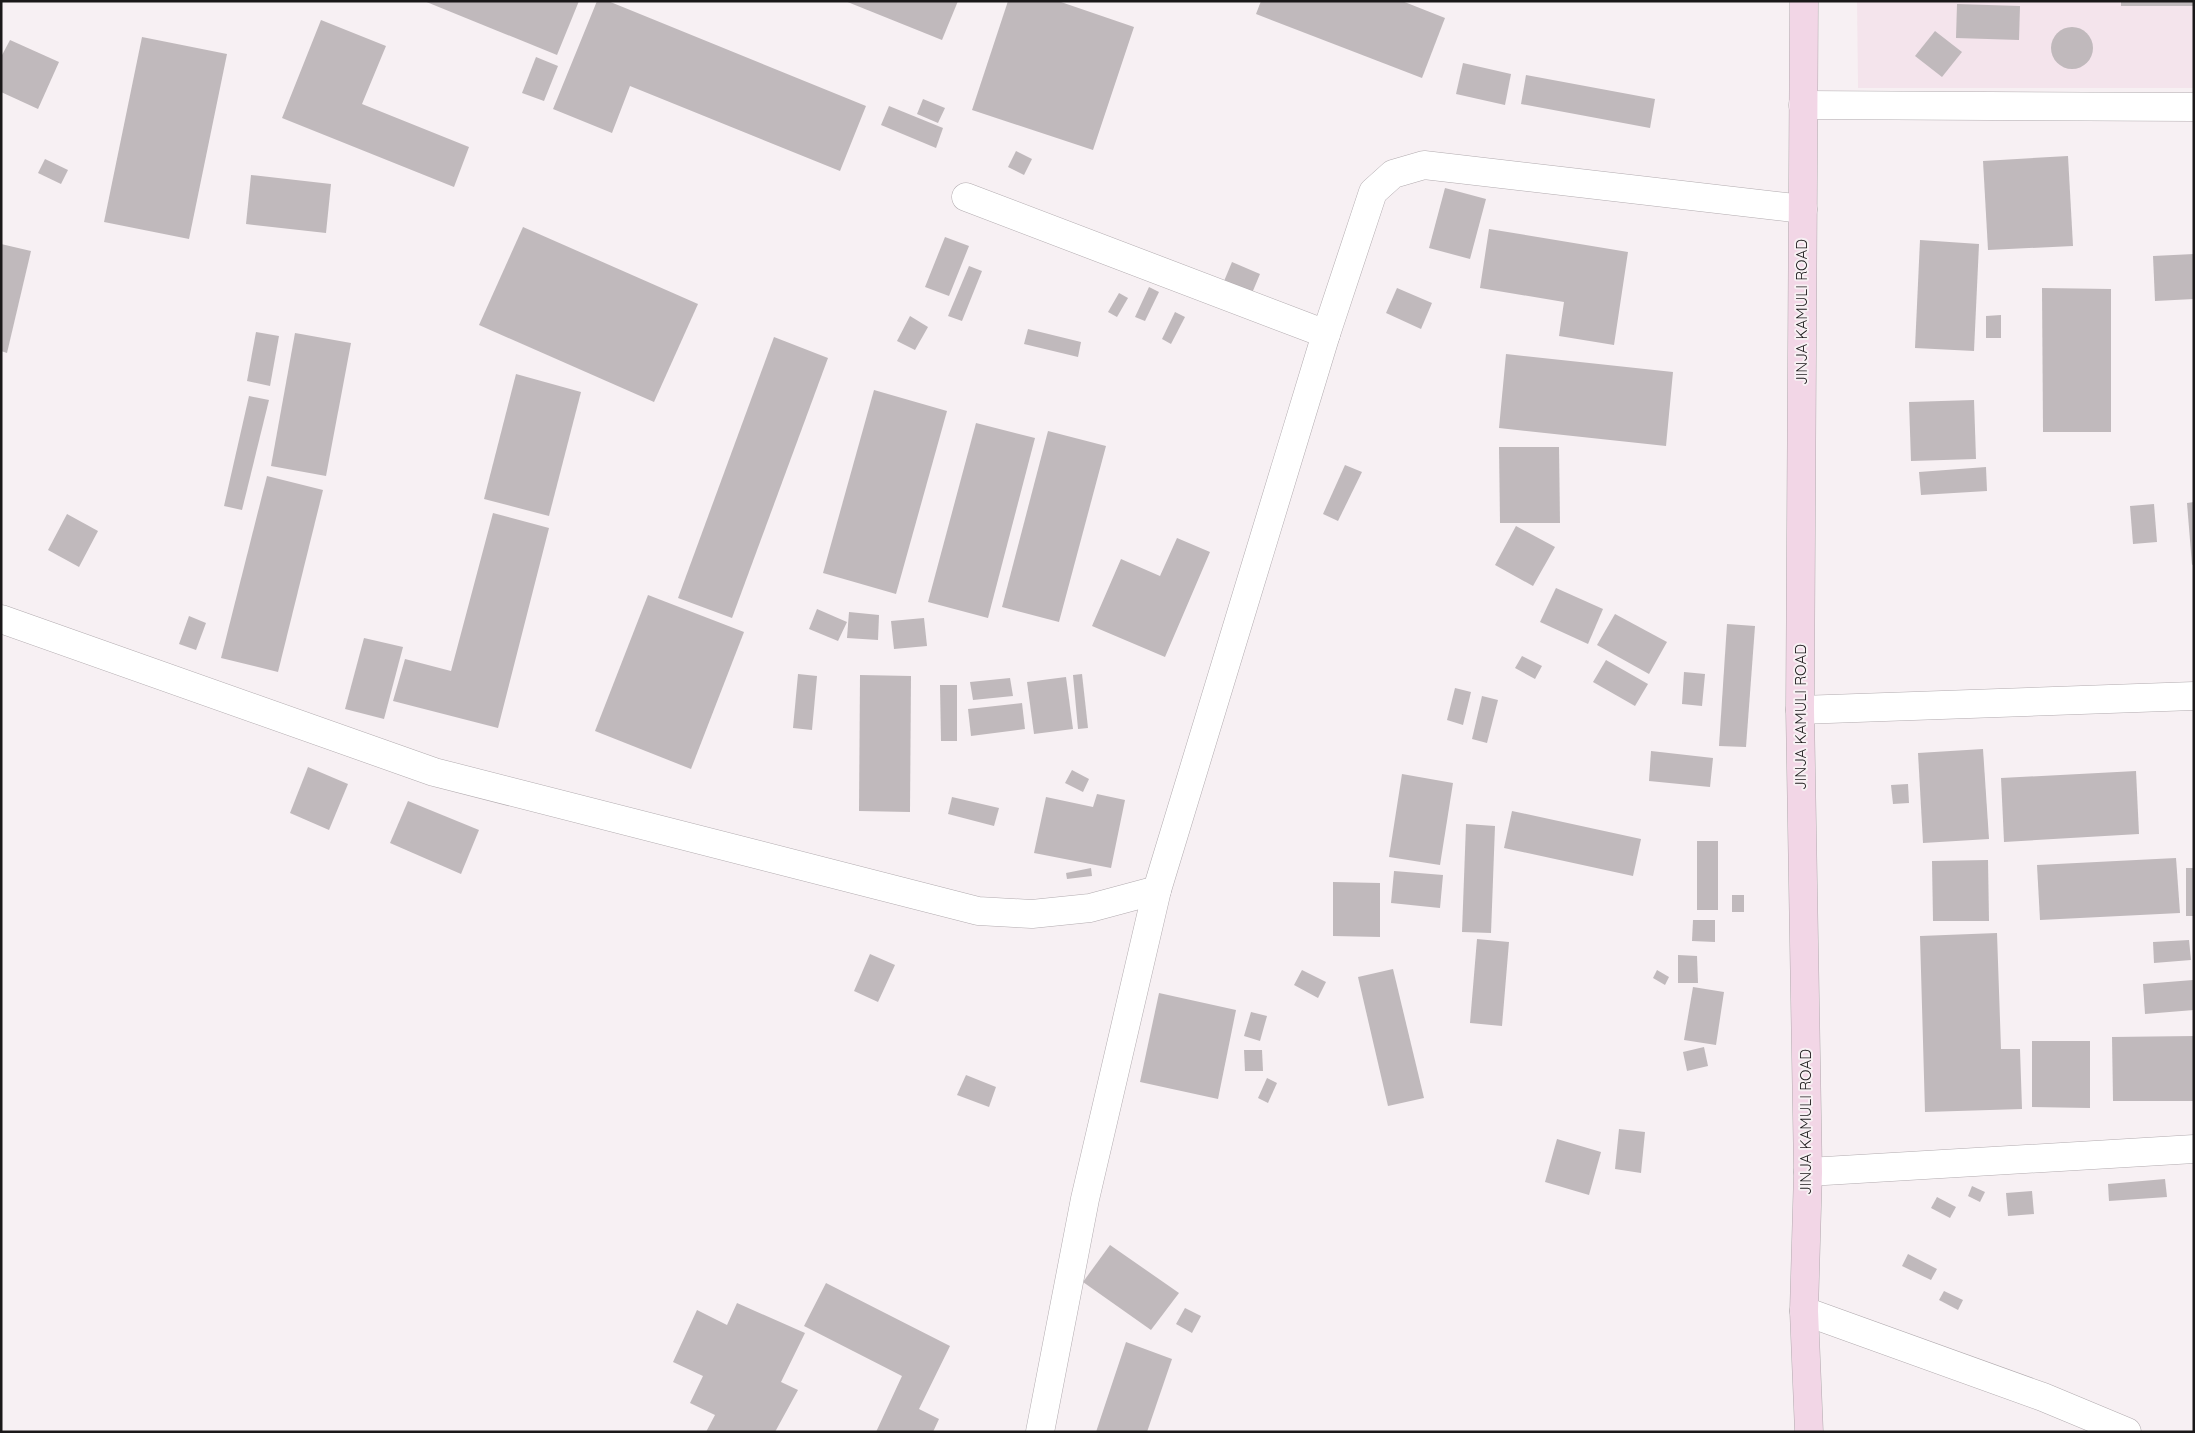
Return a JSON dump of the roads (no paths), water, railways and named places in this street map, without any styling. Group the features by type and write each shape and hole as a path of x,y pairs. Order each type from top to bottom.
{"main road":[{"name":"JINJA KAMULI ROAD","path":"1804,1 1800,710 1808,1172 1804,1311 1809,1432"}],"street":[{"path":"1803,105 2194,107"},
{"path":"1040,1432 1085,1199 1157,890 1326,334 1372,192 1393,174 1424,165 1803,209"},
{"path":"966,197 1326,334"},
{"path":"1,619 434,772 978,911 1032,914 1090,908 1157,890"},
{"path":"1800,710 2194,696"},
{"path":"1808,1172 2194,1149"},
{"path":"1804,1311 2043,1397 2127,1432"}]}
